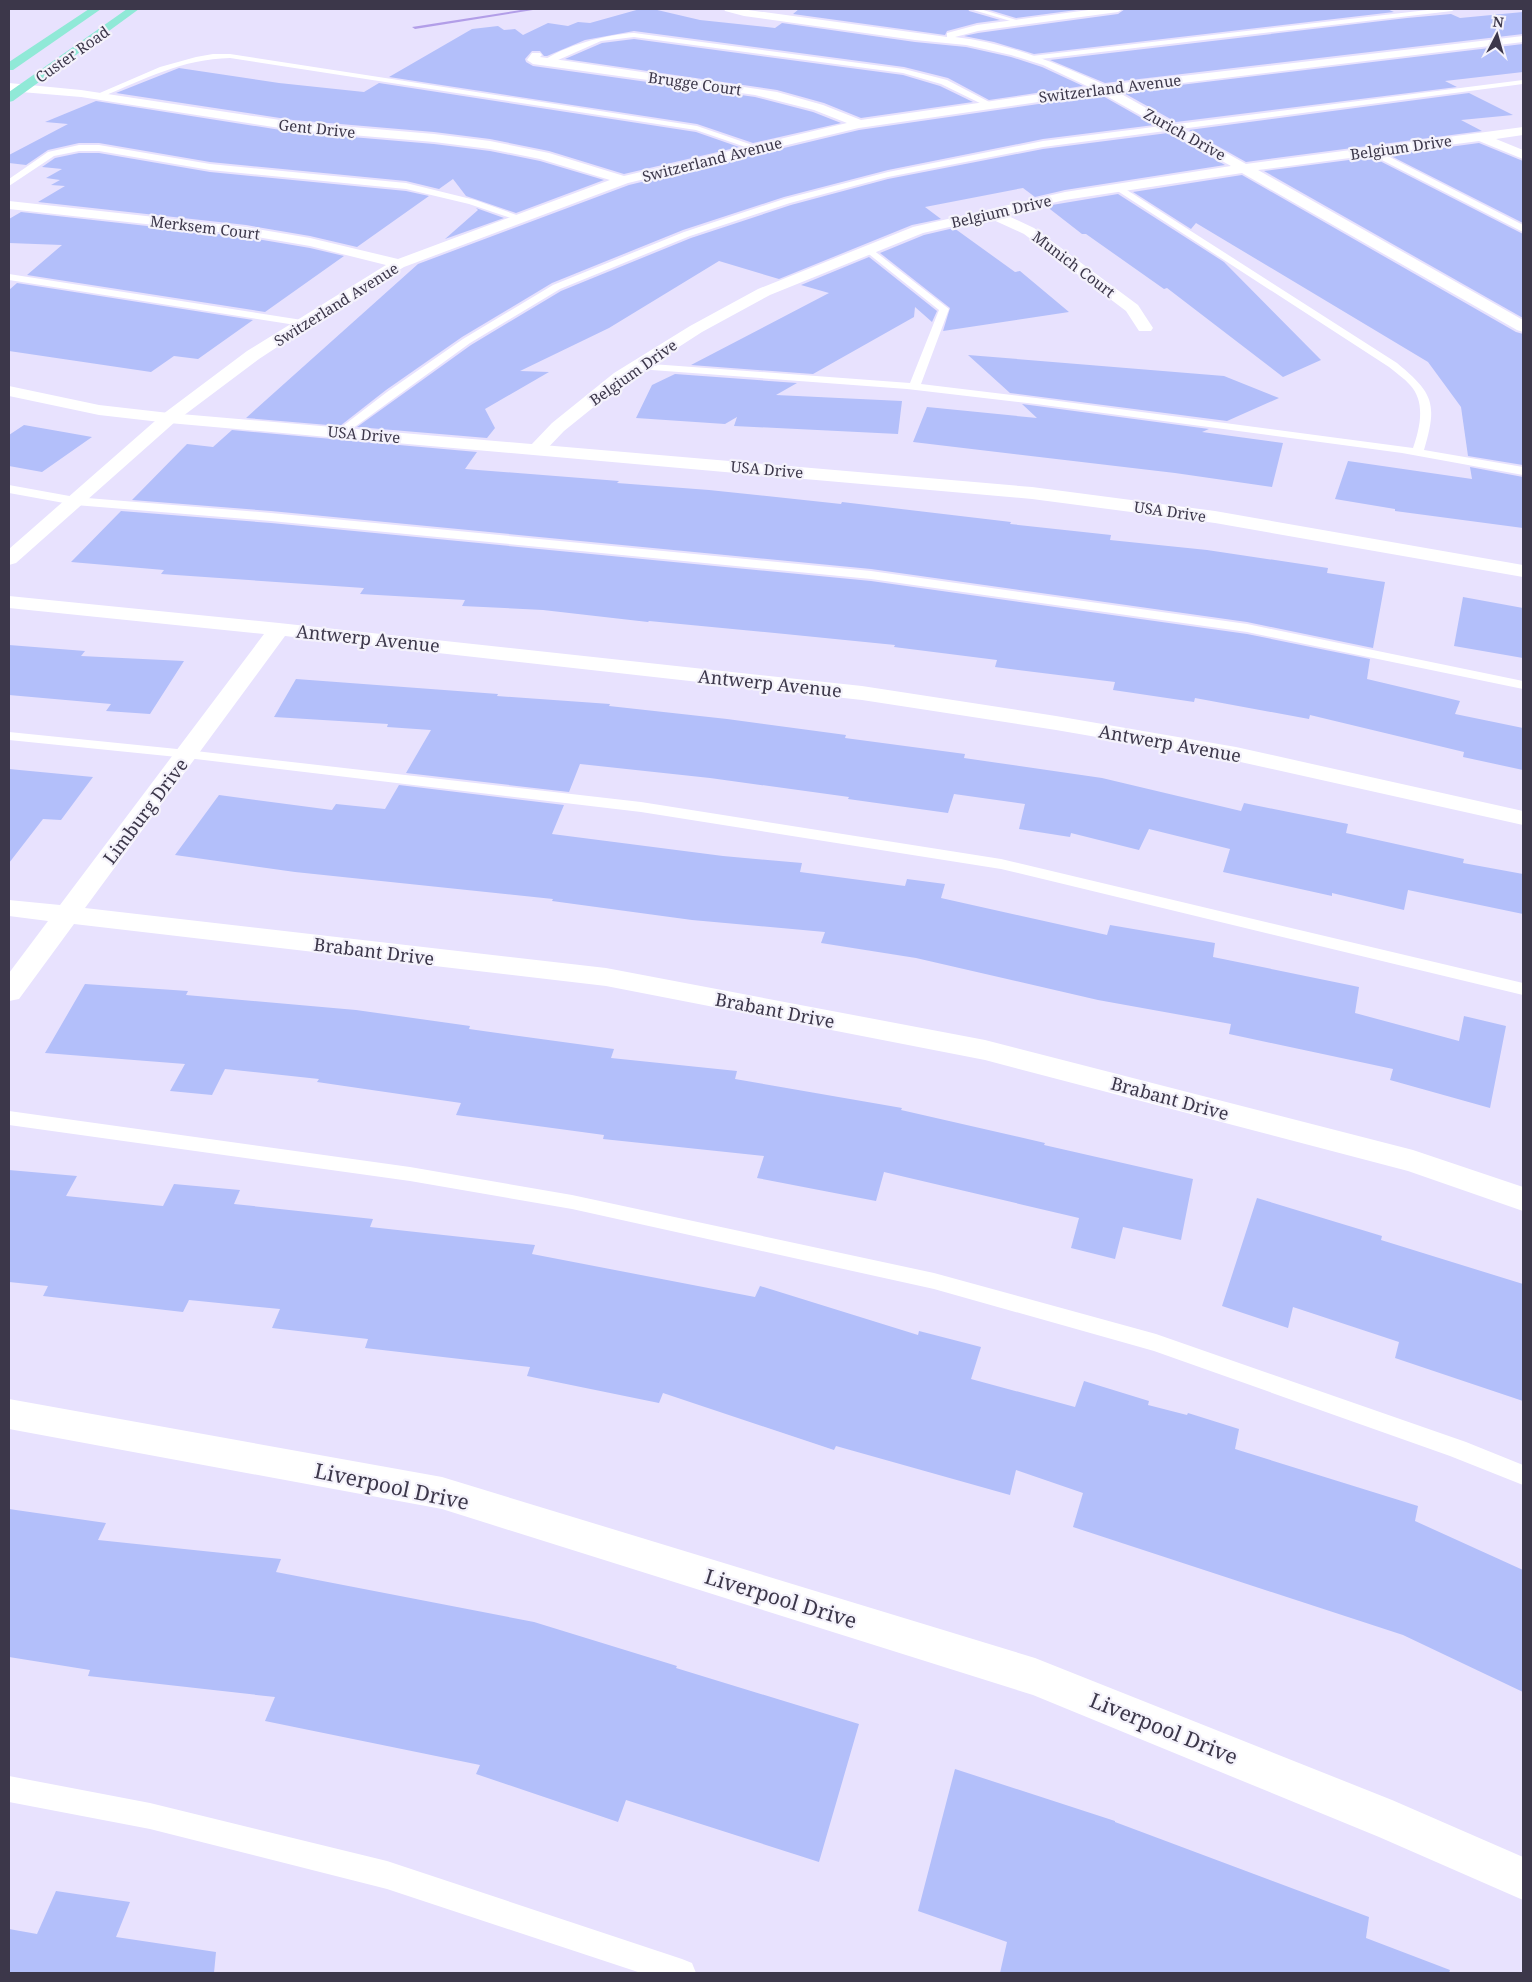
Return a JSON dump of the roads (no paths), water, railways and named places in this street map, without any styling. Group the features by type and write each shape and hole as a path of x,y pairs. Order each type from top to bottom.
{"main road":[{"name":"Custer Road","path":"9,67 96,9"},
{"name":"Custer Road","path":"9,98 134,9"}],"street":[{"name":"Zurich Drive","path":"729,9 744,13 982,45 1032,58 1103,89 1246,168 1523,327"},
{"path":"939,39 977,28 1118,9"},
{"name":"Switzerland Avenue","path":"9,559 169,418 253,355 302,323 399,264 623,180 859,124 1103,89 1523,39"},
{"name":"Brugge Court","path":"541,58 745,90 827,110 859,124"},
{"name":"Gent Drive","path":"9,87 100,95 292,126 460,142 516,150 566,162 623,180"},
{"name":"Belgium Drive","path":"537,449 558,427 620,377 696,329 764,292 918,230 1065,196 1246,168 1523,131"},
{"path":"1480,137 1523,155"},
{"name":"Merksem Court","path":"9,205 246,231 310,242 399,264"},
{"name":"Munich Court","path":"992,214 1029,231 1132,308 1145,328"},
{"name":"USA Drive","path":"9,391 100,410 169,418 1032,492 1215,517 1523,571"},
{"name":"Antwerp Avenue","path":"9,602 280,629 891,698 1056,723 1236,754 1523,818"},
{"name":"Limburg Drive","path":"9,992 280,629"},
{"name":"Brabant Drive","path":"9,908 606,977 985,1050 1413,1161 1523,1199"},
{"name":"Liverpool Drive","path":"9,1414 442,1493 1035,1677 1392,1821 1523,1879"}],"lane":[{"path":"973,9 1019,22"},
{"path":"1032,58 1452,9"},
{"path":"541,58 598,38 634,35 904,71 944,82 991,105"},
{"path":"100,95 188,59 216,55 230,56 697,128 758,148"},
{"path":"341,432 408,381 484,329 547,292 679,236 775,204 890,173 985,154 1170,126 1523,82"},
{"path":"9,183 51,154 79,148 98,148 210,167 406,186 463,200 520,218"},
{"path":"1371,151 1523,229"},
{"path":"1119,188 1393,365 1416,383 1426,403 1423,437 1418,452"},
{"path":"868,249 944,309 914,387"},
{"path":"9,277 302,323"},
{"path":"638,366 914,387 1171,418 1418,452 1523,471"},
{"path":"9,489 75,501 300,520 871,575 1247,628 1523,684"},
{"path":"9,736 187,754 641,807 1001,864 1523,988"},
{"path":"9,1118 410,1174 572,1202 934,1281 1156,1343 1458,1449 1523,1474"},
{"path":"9,1788 150,1816 387,1876 682,1973"}],"waterway":[{"path":"415,27 536,9"}]}
